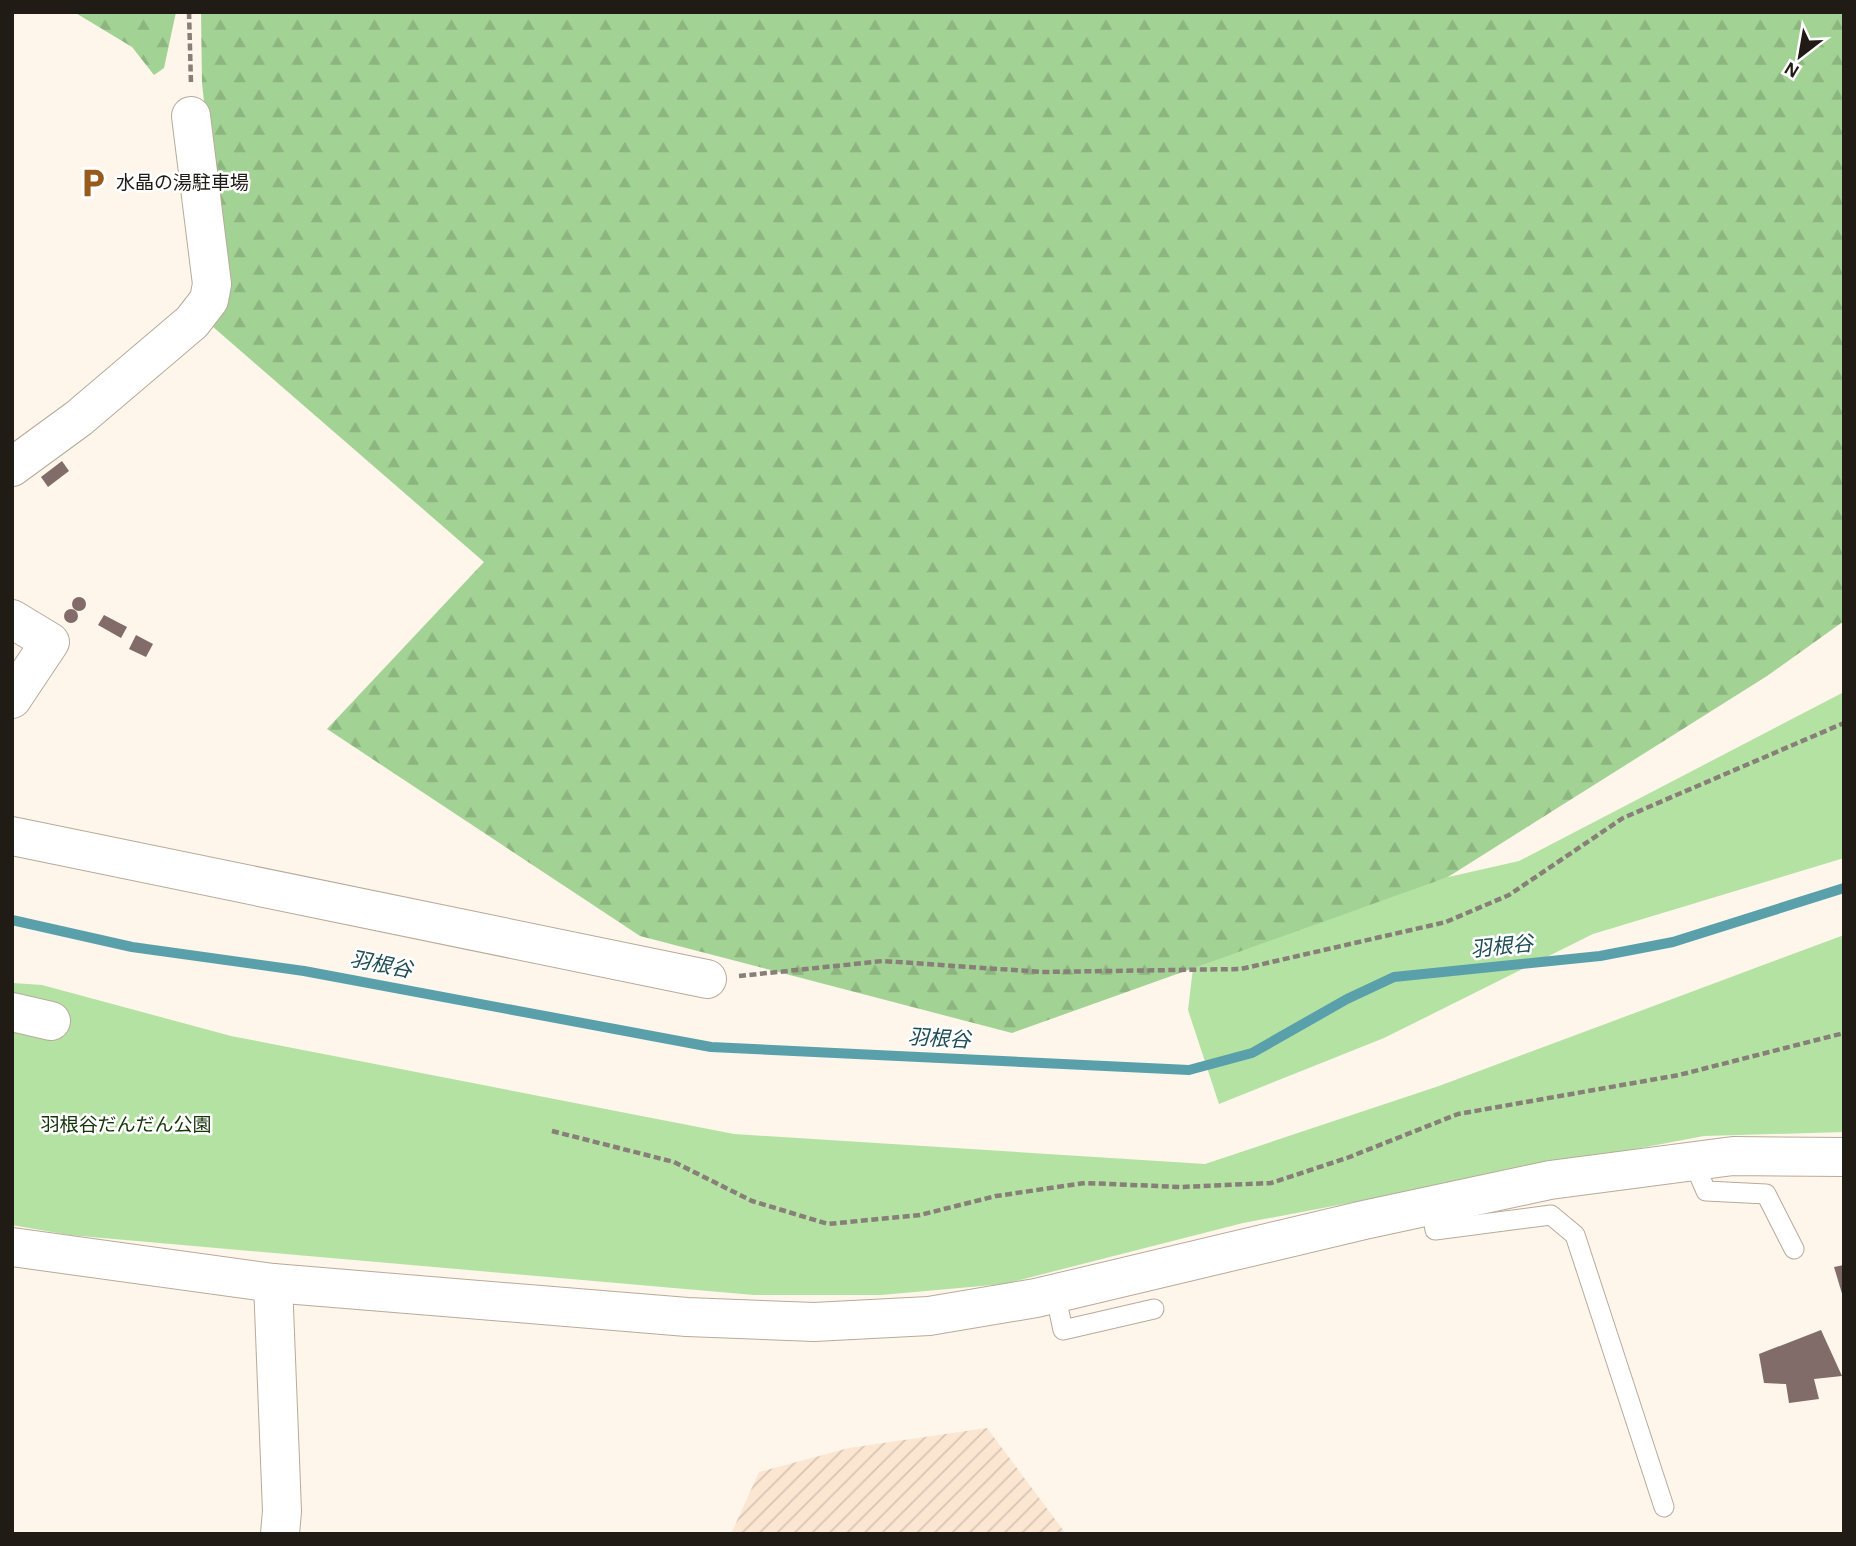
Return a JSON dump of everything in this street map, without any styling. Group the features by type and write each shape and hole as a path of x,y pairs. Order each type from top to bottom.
{"street":[{"path":"12,467 79,418 192,322 209,300 212,284 191,116"},
{"path":"12,619 50,642 12,699"},
{"path":"12,836 707,979"},
{"path":"12,1012 51,1021"},
{"path":"12,1247 273,1283 687,1317 814,1322 929,1316 1055,1293 1431,1205 1550,1180 1733,1156 1844,1157"},
{"path":"273,1283 282,1511 280,1534"}],"lane":[{"path":"1693,1161 1706,1191 1766,1194 1794,1250"},
{"path":"1431,1205 1435,1230 1550,1215 1575,1235 1664,1507"},
{"path":"1055,1293 1063,1330 1154,1310"}],"path":[{"path":"189,12 191,116"},
{"path":"707,979 883,961 1042,972 1254,966 1446,922 1510,895 1623,818 1844,723"},
{"path":"552,1131 674,1162 752,1201 828,1224 920,1215 996,1196 1085,1183 1181,1187 1271,1183 1347,1158 1458,1114 1679,1075 1844,1033"}],"shaded area":[{"path":"987,1428 1066,1534 731,1534 759,1472 849,1448"}],"green space":[{"path":"74,12 176,12 164,68 154,75 132,47"},
{"path":"201,12 1844,12 1844,621 1767,676 1448,877 1012,1033 640,936 327,729 484,562 212,326 224,284 202,83"},
{"path":"1844,692 1844,858 1593,934 1384,1038 1219,1104 1188,1010 1197,934 1519,861"},
{"name":"羽根谷だんだん公園","path":"1844,935 1844,1132 1704,1136 1243,1223 1004,1284 881,1295 754,1295 69,1235 12,1225 12,983 42,985 231,1036 734,1134 1205,1164 1439,1086"}],"building":[{"path":"62,461 69,471 48,487 41,477"},
{"path":"79,597 84,599 84,609 79,611 74,609 72,604 74,599"},
{"path":"71,609 76,611 76,621 71,623 66,621 64,616 66,611"},
{"path":"104,615 127,627 121,638 98,625"},
{"path":"136,635 153,644 146,657 129,649"},
{"path":"1844,1265 1844,1296 1843,1297 1834,1267"},
{"path":"1821,1330 1842,1376 1814,1379 1819,1399 1789,1403 1786,1384 1764,1383 1759,1354"}],"waterway":[{"name":"羽根谷","path":"12,920 132,947 304,971 711,1047 1189,1070 1252,1053 1347,999 1394,977 1600,956 1673,942 1844,888"}],"place":[{"name":"水晶の湯駐車場","path":"93,183"}]}
